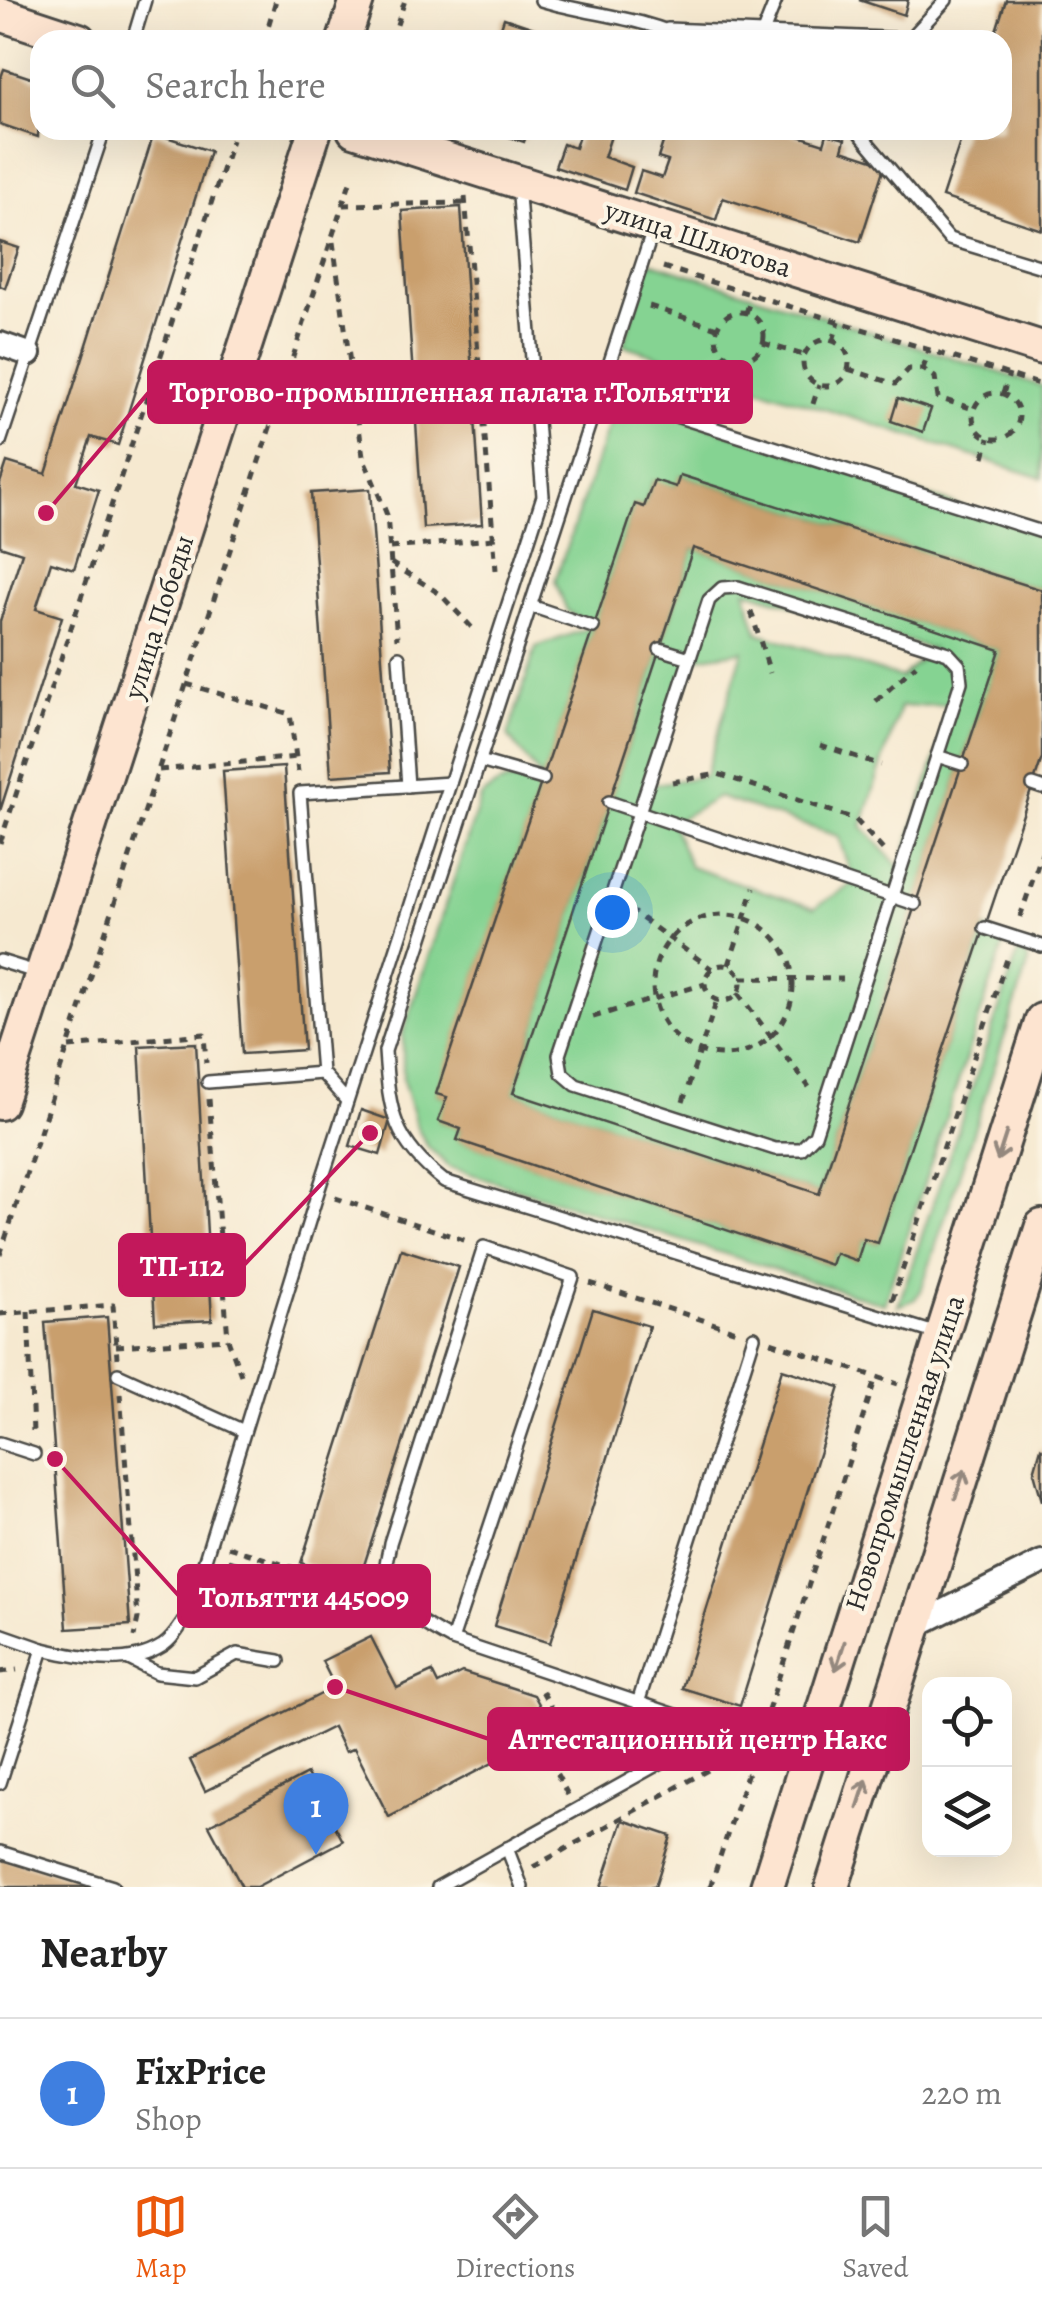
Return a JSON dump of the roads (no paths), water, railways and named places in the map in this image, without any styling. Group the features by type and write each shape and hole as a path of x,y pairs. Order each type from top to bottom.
{"main road":[{"path":"347,30 357,0"},
{"path":"0,14 49,30"},
{"name":"улица Победы","path":"0,1103 312,140"},
{"name":"улица Шлютова","path":"386,140 1042,348"},
{"name":"Новопромышленная улица","path":"767,1887 1042,1020"},
{"path":"832,1887 1042,1226"}],"street":[{"path":"0,344 29,354"},
{"path":"915,1626 1042,1562"}],"lane":[{"path":"136,30 145,0"},
{"path":"541,0 684,30"},
{"path":"764,30 776,0"},
{"path":"919,30 946,0"},
{"path":"0,442 101,140"},
{"path":"866,140 949,239 1042,267"},
{"path":"0,1634 77,1657 129,1659 166,1645 188,1614 318,1192 543,496 518,182"},
{"path":"655,226 386,1052 388,1096 397,1125 416,1159 444,1181 942,1336"},
{"path":"600,392 1042,532"},
{"path":"722,588 745,589 933,649 948,654 959,665 961,682 816,1135 800,1150 775,1149 576,1085 562,1072 559,1055 690,658 709,600 722,588"},
{"path":"531,606 594,626"},
{"path":"660,648 690,658"},
{"path":"398,657 408,786"},
{"path":"937,756 962,764"},
{"path":"480,761 543,779"},
{"path":"348,1102 322,1072 300,794 450,783"},
{"path":"609,802 915,904"},
{"path":"985,928 1042,946"},
{"path":"0,961 43,975"},
{"path":"208,1082 322,1072"},
{"path":"452,1640 573,1277 484,1247 390,1542 386,1576 400,1602 422,1623 452,1640 808,1760"},
{"path":"638,1703 754,1337"},
{"path":"118,1374 244,1432"},
{"path":"0,1443 34,1454"},
{"path":"0,1783 42,1649"},
{"path":"129,1659 157,1673 195,1677 236,1654 280,1660"},
{"path":"438,1887 719,1730"},
{"path":"507,1848 521,1881"},
{"path":"0,1852 113,1887"}],"place":[{"name":"Торгово-промышленная палата г.Тольятти","path":"46,513"},
{"name":"ТП-112","path":"370,1133"},
{"name":"Тольятти 445009","path":"55,1459"},
{"name":"Аттестационный центр Накс","path":"335,1687"},
{"name":"FixPrice","path":"316,1855"}]}
